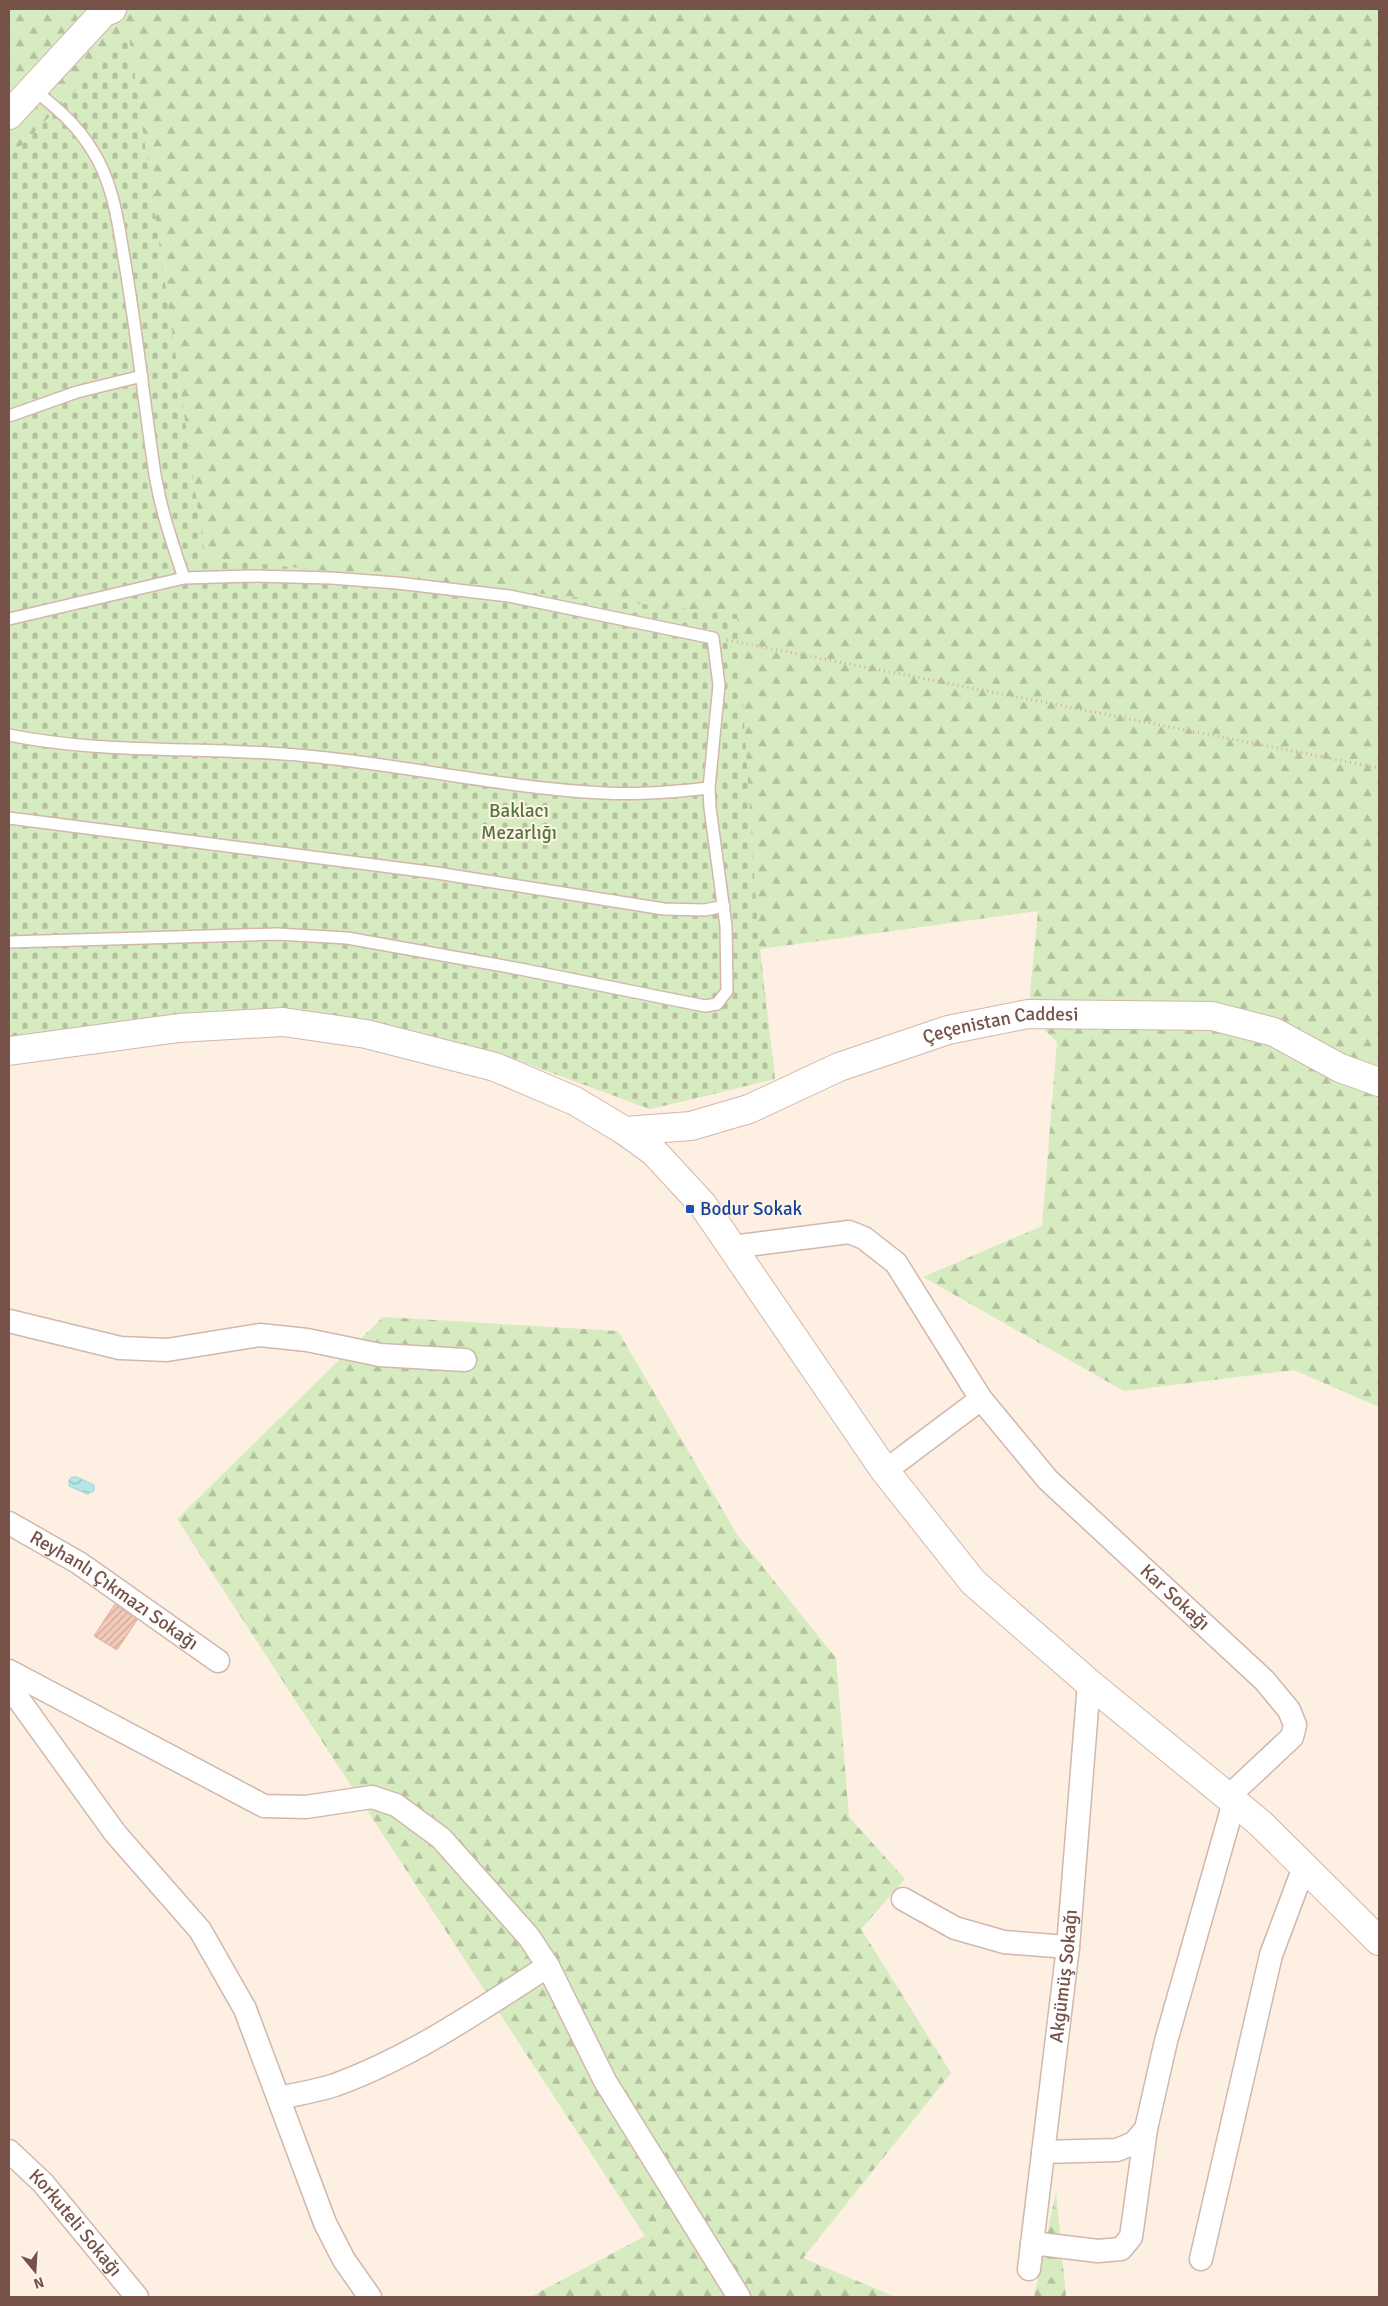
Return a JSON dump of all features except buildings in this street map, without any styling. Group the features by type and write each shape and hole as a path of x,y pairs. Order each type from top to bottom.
{"street":[{"path":"9,115 103,13 112,9"},
{"name":"Çeçenistan Caddesi","path":"625,1131 692,1126 749,1109 839,1067 948,1030 1028,1014 1212,1016 1274,1032 1340,1068 1379,1082"},
{"path":"9,1051 179,1028 283,1022 366,1034 495,1067 575,1101 625,1131 654,1152 703,1205 885,1472 973,1582 1090,1683 1260,1823 1379,1941"},
{"name":"Kar Sokağı","path":"732,1247 849,1232 864,1238 896,1263 981,1399 1048,1480 1264,1680 1289,1710 1295,1725 1292,1737 1231,1799"},
{"path":"9,1320 120,1348 167,1350 260,1334 307,1340 380,1355 465,1360"},
{"path":"885,1472 981,1399"},
{"name":"Reyhanlı Çıkmazı Sokağı","path":"9,1523 79,1563 218,1661"},
{"path":"9,1671 264,1806 306,1807 372,1798 396,1804 441,1838 529,1937 548,1966 605,2080 739,2297"},
{"name":"Akgümüş Sokağı","path":"1029,2269 1068,1947 1090,1683"},
{"path":"9,1686 115,1833 200,1930 245,2009 325,2223 344,2260 370,2297"},
{"path":"1032,2243 1098,2251 1121,2249 1131,2237 1146,2129 1166,2041 1231,1799"},
{"path":"1201,2258 1271,1954 1304,1867"},
{"path":"903,1899 955,1928 1004,1942 1068,1947"},
{"path":"279,2098 334,2085 404,2055 469,2017 548,1966"},
{"path":"1043,2152 1117,2150 1134,2143 1146,2129"},
{"name":"Korkuteli Sokağı","path":"9,2151 43,2182 137,2297"}],"lane":[{"path":"32,88 72,122 93,151 108,182 117,216 129,284 159,495 184,578"},
{"path":"9,416 77,392 142,376"},
{"path":"9,619 184,578 250,576 331,578 446,588 557,605 713,638 719,685 709,788 726,926 727,991 717,1004 705,1006 520,969 347,938 277,934 9,942"},
{"path":"9,735 82,746 221,750 306,756 571,791 640,793 709,788"},
{"path":"9,818 438,873 664,909 695,910 724,906"}],"path":[{"path":"713,638 1379,768"}],"green space":[{"path":"9,9 1379,9 1379,1407 1294,1370 1124,1391 923,1277 1042,1226 1057,1042 1028,1014 1038,911 760,949 775,1079 650,1109 493,1051 276,1010 9,1045"},
{"name":"Baklacı Mezarlığı","path":"129,35 205,558 737,614 759,949 775,1079 650,1109 493,1051 276,1010 9,1045 9,158"},
{"path":"383,1317 618,1331 738,1536 836,1658 849,1817 905,1879 861,1929 951,2073 803,2258 895,2297 530,2297 645,2236 177,1519"},
{"path":"1056,2192 1066,2297 1034,2297"}],"water":[{"path":"72,1477 77,1477 94,1485 94,1491 87,1494 69,1486 69,1480"}],"place":[{"name":"Bodur Sokak","path":"690,1209"}]}
